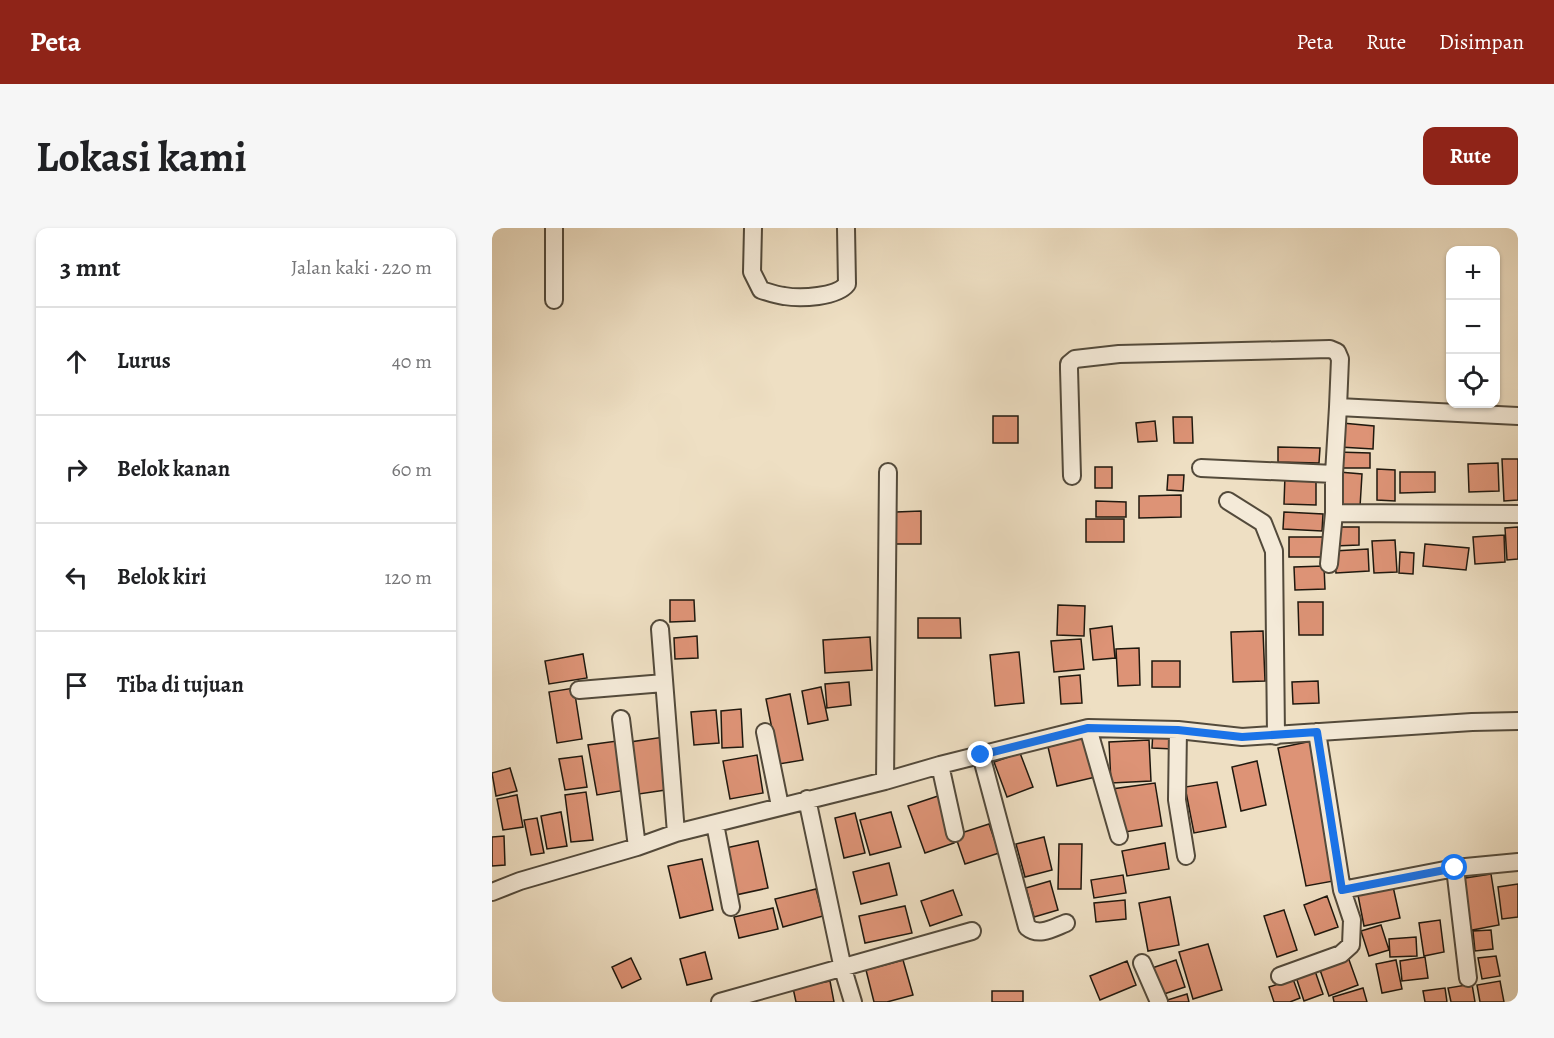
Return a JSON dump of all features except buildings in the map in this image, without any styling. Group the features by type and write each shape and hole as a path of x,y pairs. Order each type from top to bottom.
{"street":[{"path":"554,228 554,300"},
{"path":"753,228 753,272 761,290 783,296 828,294 843,290 848,284 846,228"},
{"path":"1072,476 1069,364 1075,359 1119,354 1330,349 1337,352 1340,359 1334,513 1329,564"},
{"path":"1338,407 1518,416"},
{"path":"1201,468 1334,474"},
{"path":"885,781 888,472"},
{"path":"1228,501 1263,523 1274,551 1276,736"},
{"path":"1334,513 1518,514"},
{"path":"660,629 676,832"},
{"path":"579,690 664,683"},
{"path":"621,719 637,847"},
{"path":"492,892 520,881 637,847 676,832 1088,728 1178,730 1242,737 1518,720"},
{"path":"1088,728 1119,836"},
{"path":"1178,730 1177,800 1186,856"},
{"path":"765,732 780,806"},
{"path":"1280,976 1341,954 1348,950 1352,938 1352,920 1342,890 1317,732"},
{"path":"981,755 1027,927 1033,932 1040,933 1066,923"},
{"path":"940,765 955,833"},
{"path":"807,800 843,969 853,1002"},
{"path":"715,824 731,907"},
{"path":"1342,890 1455,868 1518,862"},
{"path":"1455,868 1468,978"},
{"path":"720,1002 972,931"},
{"path":"1142,963 1159,1002"}],"route":[{"path":"981,755 1088,728 1178,730 1242,737 1317,732 1342,890 1455,868"}]}
